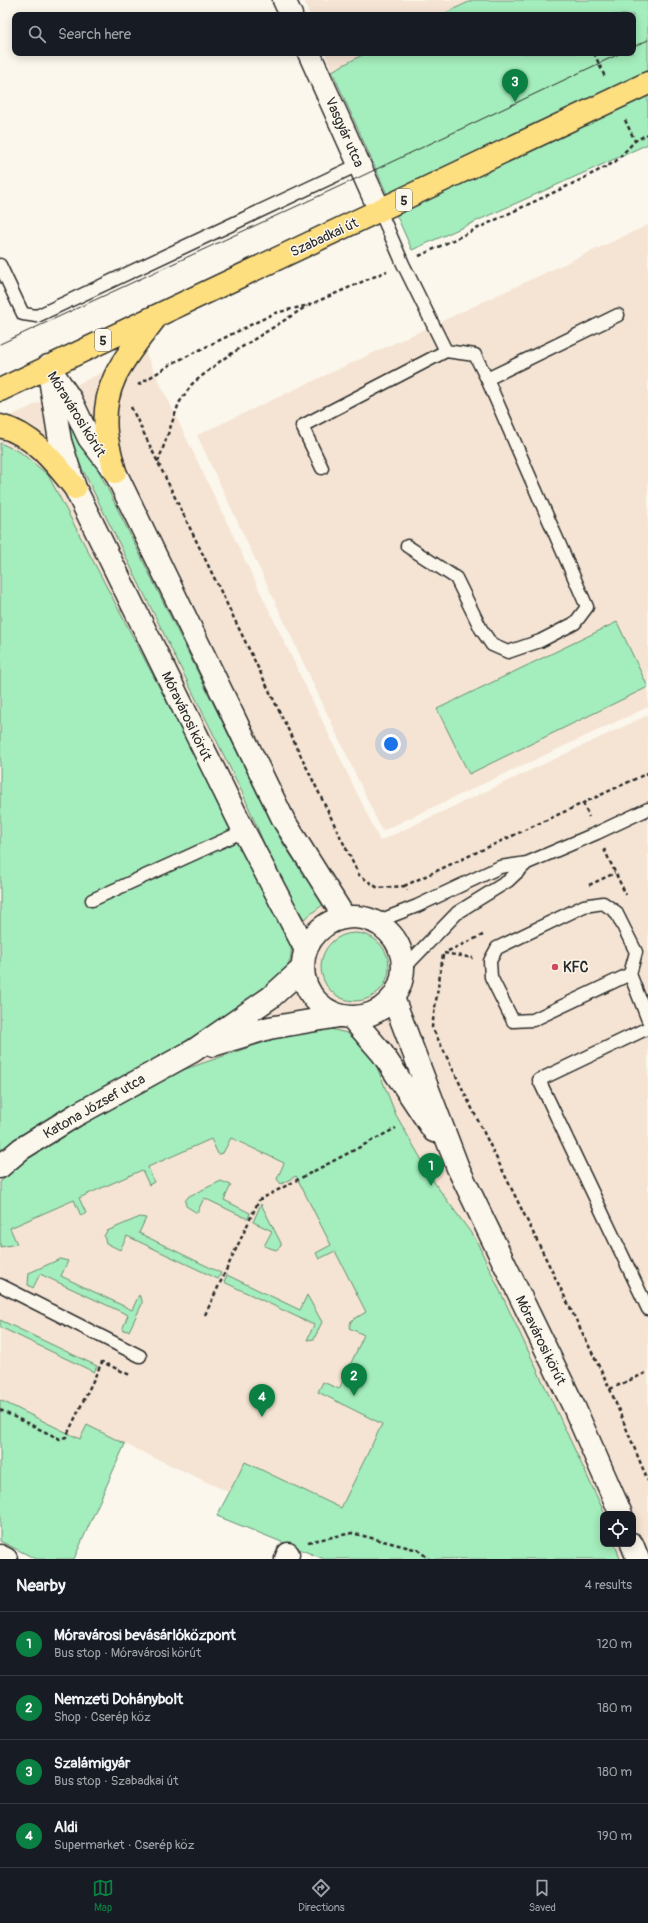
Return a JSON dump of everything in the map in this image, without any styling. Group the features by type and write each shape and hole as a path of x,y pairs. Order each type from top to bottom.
{"main road":[{"path":"284,0 290,12"},
{"name":"Vasgyár utca","path":"310,56 380,211"},
{"name":"Szabadkai út","path":"0,390 648,83"},
{"path":"115,472 106,435 106,405 108,392 111,382 122,363 159,314"},
{"name":"Móravárosi körút","path":"48,366 71,400 89,438 115,472 284,822 346,918"},
{"name":"Móravárosi körút","path":"48,366 60,441 74,488 244,831 304,959"},
{"path":"0,426 21,433 42,450 74,488"},
{"path":"361,917 376,922 391,934 400,950 404,968 400,984 393,998 381,1009 367,1016 345,1016 320,1005 307,989 304,959 315,934 329,923 346,918 361,917"},
{"name":"Katona József utca","path":"0,1167 21,1149 76,1115 193,1051 271,997 304,959"},
{"name":"Móravárosi körút","path":"393,998 458,1168 574,1407 619,1511"},
{"name":"Móravárosi körút","path":"345,1016 382,1052 458,1168"},
{"name":"Katona József utca","path":"193,1051 269,1028 345,1016"},
{"path":"633,1547 638,1559"},
{"path":"0,1556 6,1559"}],"lane":[{"path":"0,265 23,314 37,316 360,164"},
{"path":"380,211 403,264 446,351"},
{"path":"487,379 618,315"},
{"path":"322,468 302,426 446,351 475,355 588,607 574,623 540,641 508,652 492,645 481,629 456,578 408,546"},
{"path":"376,922 417,906 500,867 527,863 648,809"},
{"path":"92,900 244,831"},
{"path":"404,968 458,912 508,881 527,863"},
{"path":"630,974 533,1020 513,1021 491,977 490,961 496,948 584,906 603,903 616,912 636,952 630,974 648,1020"},
{"path":"648,1028 539,1080 648,1308"},
{"path":"0,1285 140,1356"}],"path":[{"path":"158,463 180,403 192,384 223,360 309,305 403,264 608,166 635,141 648,134"},
{"path":"108,392 124,393 174,363 275,313 309,305"},
{"path":"404,886 648,773"},
{"path":"583,803 628,901"},
{"path":"444,953 490,961"},
{"path":"205,1315 259,1200 396,1128"},
{"path":"0,1410 60,1439 66,1437 102,1362 130,1375"},
{"path":"610,1389 648,1372"},
{"path":"287,1556 311,1541 352,1534 418,1550 429,1559"}],"shaded area":[{"path":"304,0 473,0 447,12 309,12"},
{"path":"326,56 360,56 332,71"},
{"path":"648,225 648,707 382,831 197,435"},
{"path":"145,352 380,841 648,715 648,1559 372,1559 125,1444 74,1559 36,1559 0,1541 0,421"}],"green space":[{"path":"473,0 648,0 648,144 412,250 332,71 360,56 636,56 636,12 447,12"},
{"path":"68,408 282,842 324,904 304,919 280,881 243,794 72,448 65,431"},
{"path":"0,443 20,452 48,475 285,927 290,944 291,957 286,970 276,984 173,1049 14,1140 0,1152"},
{"path":"617,622 648,687 469,774 437,709"},
{"path":"355,933 368,936 379,943 386,954 389,967 386,980 379,991 368,998 355,1001 342,998 331,991 324,980 321,967 324,954 331,943 342,936"},
{"path":"314,1025 347,1033 368,1050 375,1062 396,1115 436,1185 476,1240 604,1511 600,1511 600,1547 616,1547 620,1559 324,1559 217,1516 245,1462 341,1508 382,1424 318,1392 323,1382 339,1389 364,1335 349,1328 351,1321 366,1312 335,1251 319,1259 316,1253 331,1245 296,1176 281,1184 277,1179 284,1163 231,1138 223,1153 218,1154 211,1139 148,1167 154,1182 149,1185 142,1170 79,1198 86,1213 81,1216 74,1200 10,1228 17,1244 0,1247 0,1182 18,1166 68,1131 174,1073"},
{"path":"221,1181 231,1185 224,1200 250,1213 248,1219 204,1198 197,1213 186,1206 185,1201 189,1196"},
{"path":"261,1204 281,1243 281,1246 276,1250 264,1246 272,1231 253,1222"},
{"path":"140,1217 146,1218 139,1233 221,1273 218,1279 127,1236 120,1250 106,1243 104,1236 107,1231"},
{"path":"60,1259 68,1261 61,1276 132,1310 139,1295 142,1300 142,1304 129,1331 122,1330 128,1315 40,1274 33,1288 28,1285 29,1273"},
{"path":"227,1275 300,1310 307,1295 322,1322 314,1339 307,1340 314,1325 224,1282"},
{"path":"0,1320 97,1366 94,1372 0,1327"},
{"path":"0,1400 80,1439 87,1425 125,1444 74,1559 36,1559 0,1541"}],"tram line":[{"path":"636,46 648,40"},
{"path":"0,344 364,175 615,56"}],"place":[{"name":"Szalámigyár","path":"515,102"},
{"name":"KFC","path":"555,967"},
{"name":"Móravárosi bevásárlóközpont","path":"431,1186"},
{"name":"Nemzeti Dohánybolt","path":"354,1396"},
{"name":"Aldi","path":"262,1417"}]}
